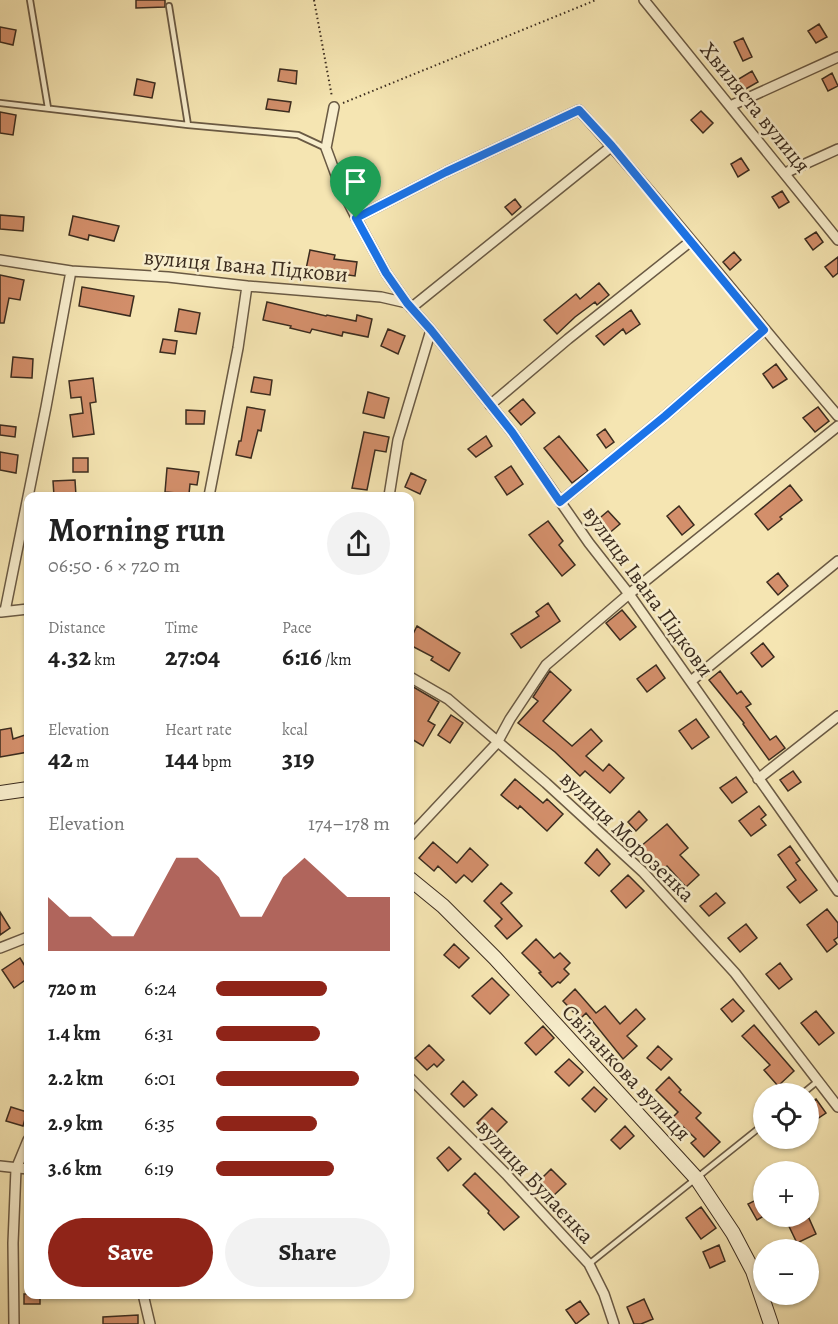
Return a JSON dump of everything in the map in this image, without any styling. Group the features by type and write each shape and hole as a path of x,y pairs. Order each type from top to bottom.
{"street":[{"name":"Хвиляста вулиця","path":"644,0 838,240"},
{"path":"730,106 838,57"},
{"path":"334,107 326,148 340,186 386,273 409,306 612,146"},
{"path":"356,218 446,172 579,110 612,146 838,416"},
{"path":"785,173 838,149"},
{"path":"490,405 691,241"},
{"name":"вулиця Івана Підкови","path":"0,260 71,271 168,277 381,297 409,306 431,330 512,432 758,778 834,878 838,891"},
{"path":"28,492 71,271"},
{"path":"210,492 238,348 247,286"},
{"path":"390,492 398,440 431,330"},
{"path":"560,502 665,416 764,330"},
{"path":"414,832 497,742 510,718 546,665 629,594 838,426"},
{"path":"24,510 2,612 24,609"},
{"path":"691,681 838,561"},
{"name":"вулиця Морозенка","path":"414,679 448,699 546,783 643,872 735,973 838,1107"},
{"path":"758,778 838,716"},
{"path":"0,793 24,790"},
{"name":"Світанкова вулиця","path":"414,882 443,906 495,958 697,1179 733,1233 753,1270 771,1324"},
{"path":"0,948 24,939"},
{"name":"вулиця Булаєнка","path":"414,1082 506,1174 589,1264 604,1294 614,1324"},
{"path":"14,1324 16,1169 24,1150"},
{"path":"0,1166 24,1169"},
{"path":"144,1299 150,1324"}],"lane":[{"path":"30,0 48,108"},
{"path":"169,6 188,125"},
{"path":"0,103 188,125 298,135 326,148"},
{"path":"815,1083 819,1080"},
{"path":"589,1264 753,1133"}],"path":[{"path":"314,0 334,107 596,0"}],"building":[{"path":"136,0 165,0 165,7 136,8"},
{"path":"819,24 827,37 816,43 808,31"},
{"path":"0,27 16,30 13,45 0,42"},
{"path":"743,38 752,57 743,61 734,42"},
{"path":"280,69 297,71 296,84 278,81"},
{"path":"752,71 758,82 744,90 737,80"},
{"path":"832,73 838,86 828,91 822,79"},
{"path":"137,79 155,83 152,98 134,95"},
{"path":"268,99 291,102 289,112 266,109"},
{"path":"701,111 713,123 703,133 691,120"},
{"path":"0,112 16,115 13,135 0,133"},
{"path":"741,158 749,170 738,177 731,164"},
{"path":"782,191 789,202 779,208 772,197"},
{"path":"515,199 521,207 512,215 505,207"},
{"path":"0,215 24,217 23,231 0,229"},
{"path":"73,216 119,226 114,241 89,235 88,240 69,235"},
{"path":"816,232 823,242 813,250 805,239"},
{"path":"310,250 335,255 334,259 357,262 355,276 306,269"},
{"path":"734,252 741,260 730,270 723,262"},
{"path":"838,257 838,273 833,277 825,267"},
{"path":"0,275 24,280 20,300 9,298 4,323 0,323"},
{"path":"599,283 609,295 597,305 595,302 575,317 557,334 544,320 576,294 580,299"},
{"path":"82,287 134,296 130,316 79,306"},
{"path":"267,302 356,321 357,315 372,319 368,337 343,332 342,336 312,329 310,333 263,320"},
{"path":"179,309 200,313 196,334 175,331"},
{"path":"631,310 640,324 626,334 623,329 604,345 596,336"},
{"path":"388,329 405,336 398,354 381,346"},
{"path":"163,339 177,341 175,354 160,352"},
{"path":"13,357 33,359 32,378 11,377"},
{"path":"776,364 787,379 773,388 763,374"},
{"path":"254,377 272,380 270,395 251,392"},
{"path":"93,378 96,402 90,403 94,434 73,437 70,415 83,413 81,397 71,398 69,381"},
{"path":"368,392 389,398 384,418 363,413"},
{"path":"523,399 535,413 521,425 509,411"},
{"path":"247,407 265,410 261,431 258,430 251,458 236,455"},
{"path":"818,407 829,421 815,432 803,418"},
{"path":"186,410 205,411 204,424 186,424"},
{"path":"0,425 16,427 15,437 0,435"},
{"path":"605,429 614,442 606,448 597,435"},
{"path":"364,432 389,437 386,452 375,450 367,490 352,488"},
{"path":"486,436 492,446 476,457 468,449"},
{"path":"559,436 588,471 572,483 544,448"},
{"path":"0,452 18,455 16,473 0,470"},
{"path":"73,458 88,458 88,472 73,472"},
{"path":"511,466 523,484 507,495 495,477"},
{"path":"167,468 199,472 197,485 190,484 189,492 165,492"},
{"path":"411,473 426,480 420,494 405,487"},
{"path":"75,480 76,492 54,492 53,481"},
{"path":"790,485 802,500 780,517 782,519 768,530 755,514"},
{"path":"679,506 694,525 682,535 667,516"},
{"path":"608,511 620,524 607,535 595,522"},
{"path":"548,521 563,541 559,545 575,565 562,576 529,535"},
{"path":"778,573 788,586 778,595 767,582"},
{"path":"548,603 560,621 521,648 511,634 539,616 536,612"},
{"path":"622,610 636,627 620,640 606,623"},
{"path":"417,626 460,653 449,671 431,660 433,657 414,647 414,632"},
{"path":"763,643 774,657 762,667 751,653"},
{"path":"656,665 665,678 647,692 637,679"},
{"path":"550,671 571,690 543,721 572,746 591,729 602,741 586,756 603,771 609,764 624,778 610,793 585,771 580,776 555,752 518,723 538,701 533,697"},
{"path":"720,671 737,694 741,691 751,704 746,707 770,740 776,736 785,748 769,760 744,723 709,680"},
{"path":"414,687 439,702 428,721 435,725 423,746 414,740"},
{"path":"451,715 463,723 450,743 438,735"},
{"path":"696,719 709,737 692,749 679,731"},
{"path":"11,728 13,739 24,735 24,753 0,757 0,730"},
{"path":"793,771 801,782 788,791 780,780"},
{"path":"736,777 747,792 732,803 720,788"},
{"path":"515,779 543,803 547,799 563,814 547,831 520,806 518,809 501,795"},
{"path":"759,806 766,815 761,819 766,825 751,836 739,821"},
{"path":"639,811 647,820 636,831 628,822"},
{"path":"667,824 688,848 680,855 699,875 686,887 667,866 661,871 640,847"},
{"path":"433,842 457,863 470,848 488,865 472,882 464,875 456,883 438,866 434,871 419,858"},
{"path":"790,846 800,860 796,863 817,890 800,903 787,887 796,880 778,855"},
{"path":"597,849 610,864 599,876 585,863"},
{"path":"628,875 644,891 626,908 611,891"},
{"path":"501,883 512,893 501,903 522,926 507,939 495,926 502,919 484,901"},
{"path":"716,893 725,903 709,916 700,906"},
{"path":"827,909 838,923 838,937 834,940 837,944 827,952 807,925"},
{"path":"0,912 10,928 0,935"},
{"path":"746,924 757,938 740,952 728,938"},
{"path":"536,939 554,958 560,953 570,963 564,969 569,974 552,987 522,953"},
{"path":"454,944 469,958 459,968 444,955"},
{"path":"20,958 24,964 24,981 14,988 2,970"},
{"path":"780,963 792,979 779,989 766,974"},
{"path":"492,978 509,995 490,1014 472,996"},
{"path":"575,989 596,1013 605,1006 620,1024 636,1009 645,1019 627,1036 637,1046 623,1059 586,1013 580,1019 563,1001"},
{"path":"733,999 744,1011 732,1022 721,1009"},
{"path":"816,1011 834,1033 819,1045 801,1023"},
{"path":"754,1025 794,1071 781,1083 775,1083 764,1070 770,1065 742,1036"},
{"path":"543,1026 554,1038 536,1055 525,1043"},
{"path":"429,1045 444,1060 437,1067 434,1064 427,1070 415,1058"},
{"path":"658,1046 672,1059 661,1070 647,1058"},
{"path":"569,1059 583,1072 569,1086 555,1072"},
{"path":"669,1077 681,1090 679,1092 701,1113 696,1118 720,1142 704,1157 691,1143 696,1139 673,1117 678,1112 656,1090"},
{"path":"463,1081 477,1095 464,1107 451,1094"},
{"path":"594,1087 607,1099 595,1112 582,1099"},
{"path":"819,1103 826,1113 819,1118"},
{"path":"11,1107 24,1111 23,1126 6,1121"},
{"path":"492,1108 507,1122 492,1137 477,1123"},
{"path":"625,1126 634,1136 620,1149 611,1140"},
{"path":"449,1147 461,1159 448,1171 437,1158"},
{"path":"551,1169 566,1184 553,1196 538,1182"},
{"path":"475,1173 519,1217 504,1230 463,1185"},
{"path":"753,1202 753,1213 748,1204"},
{"path":"701,1207 716,1228 701,1239 686,1218"},
{"path":"789,1227 813,1227 816,1234 805,1239 795,1239"},
{"path":"719,1245 725,1261 710,1268 703,1252"},
{"path":"24,1299 40,1299 40,1304 24,1304"},
{"path":"644,1299 653,1319 634,1324 627,1307"},
{"path":"580,1301 589,1314 576,1324 566,1310"},
{"path":"138,1315 138,1324 103,1324 103,1317"}],"route":[{"path":"579,110 612,146 764,330 665,416 560,502 512,432 407,303 386,273 356,218 446,172 579,110"}]}
